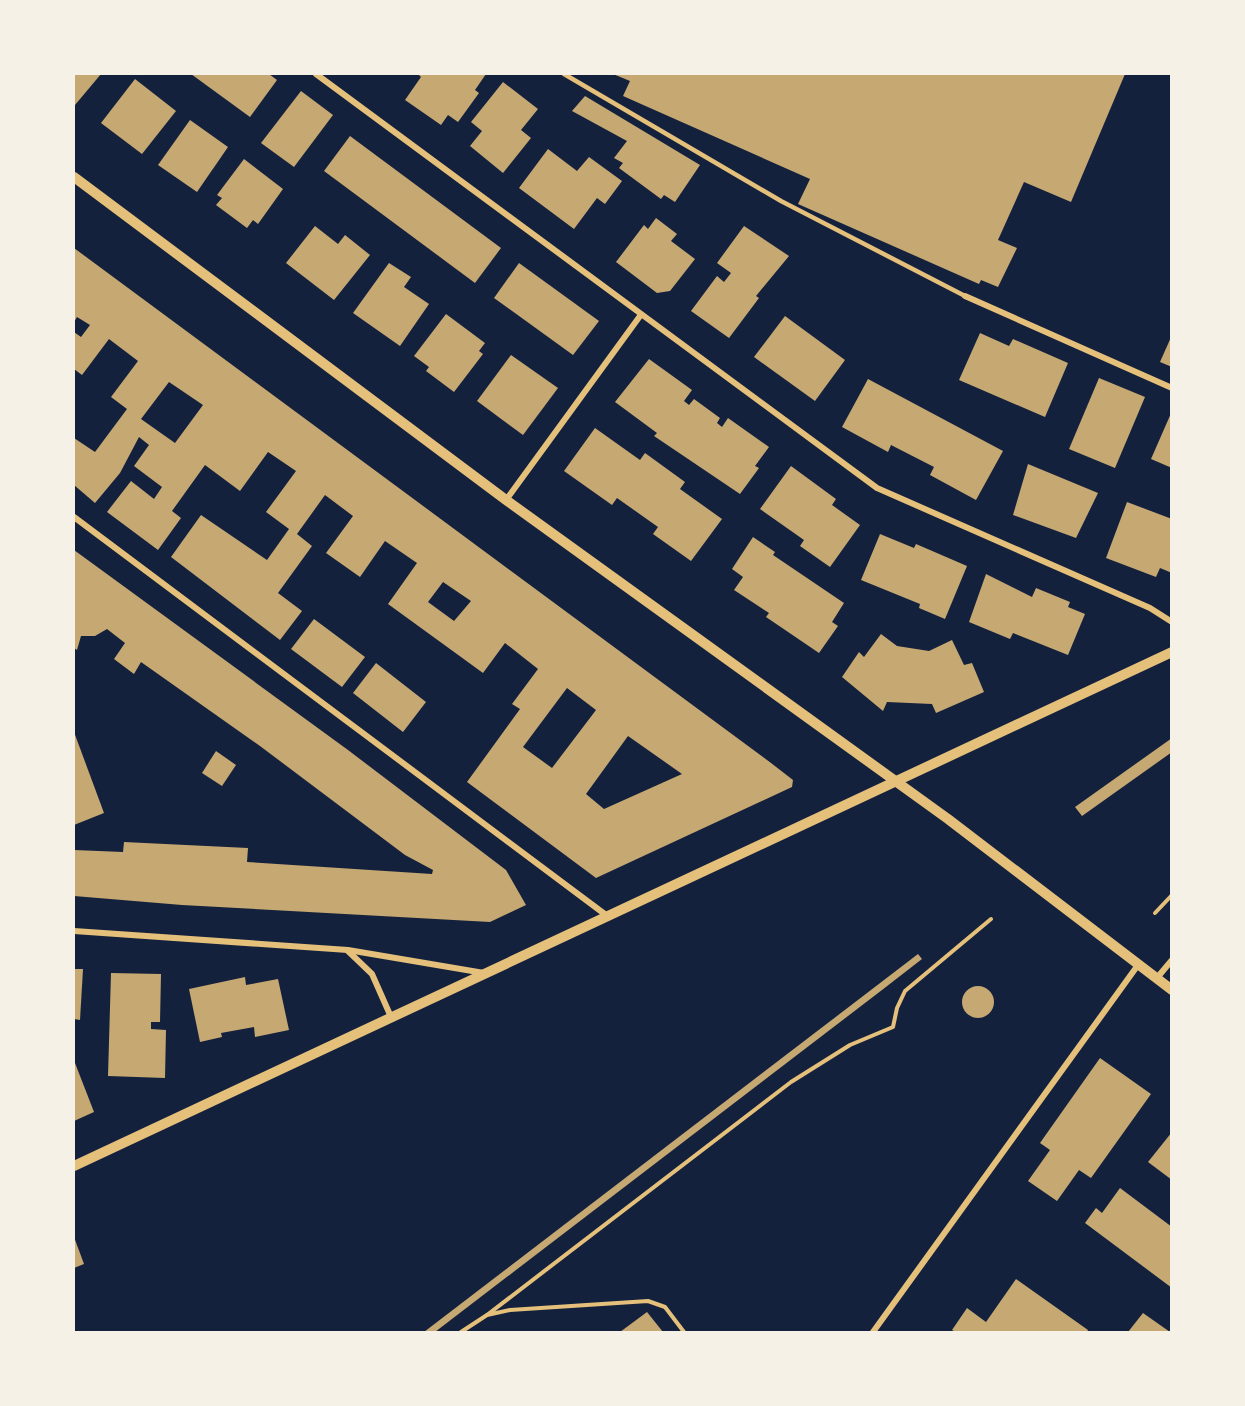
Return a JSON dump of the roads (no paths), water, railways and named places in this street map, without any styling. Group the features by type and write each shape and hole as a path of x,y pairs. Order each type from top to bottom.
{"street":[{"path":"316,74 640,316 877,488 1150,608 1172,622"},
{"path":"74,177 506,500 896,781 1172,990"},
{"path":"965,296 1172,388"},
{"path":"506,500 640,316"},
{"path":"74,517 606,915"},
{"path":"74,1166 1172,652"},
{"path":"74,931 348,950 484,973"},
{"path":"348,950 372,974 391,1017"},
{"path":"1156,980 1172,960"},
{"path":"873,1332 1138,965"}],"lane":[{"path":"564,74 781,201 965,296"}]}
